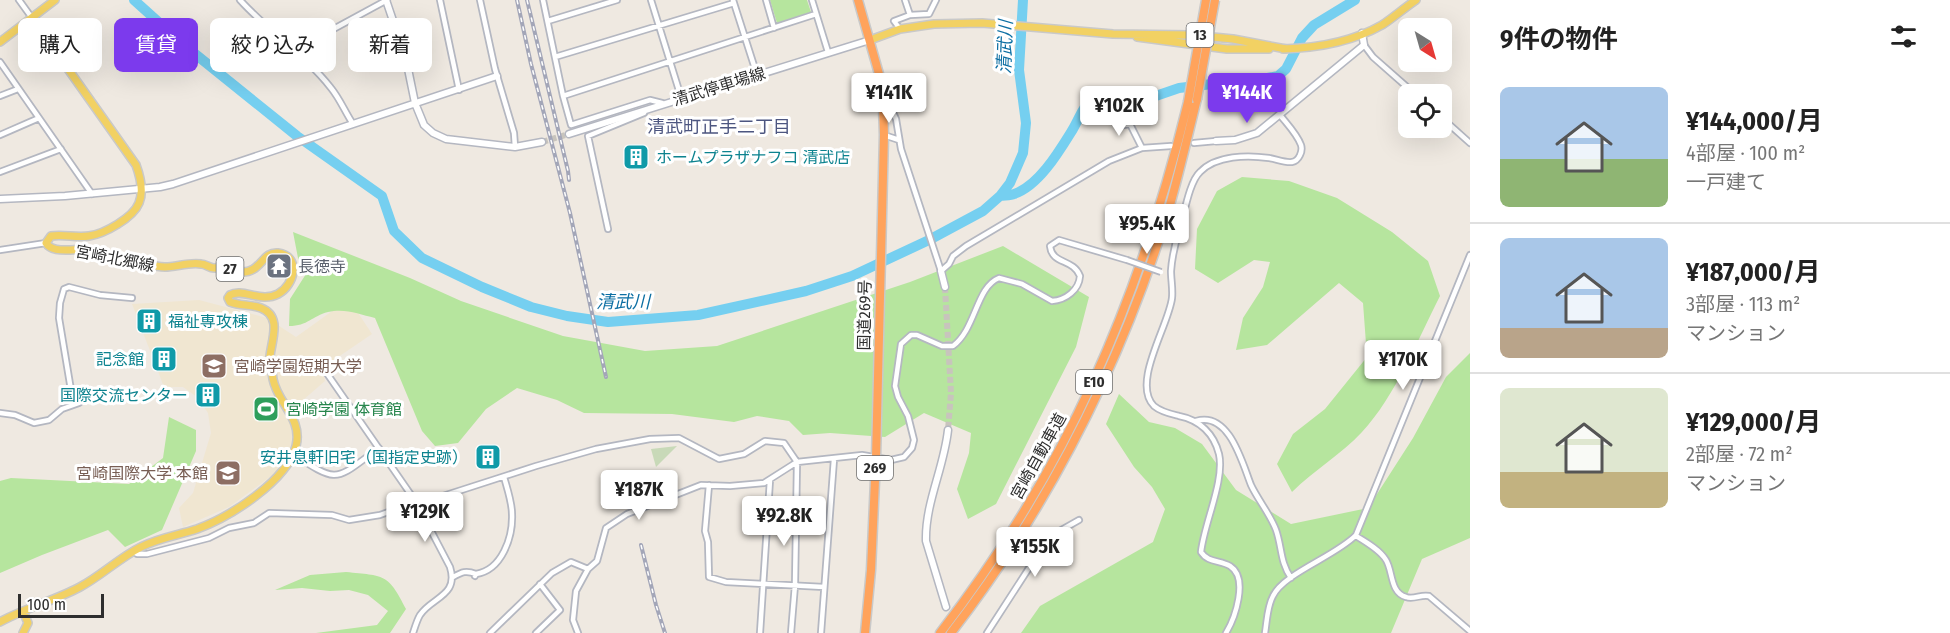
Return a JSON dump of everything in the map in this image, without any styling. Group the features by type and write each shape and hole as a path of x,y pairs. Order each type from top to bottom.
{"highway":[{"name":"国道269号","path":"858,0 879,74 884,135 876,458 871,570 865,633"},
{"name":"宮崎自動車道","path":"940,633 968,597 1016,525 1069,434 1122,318 1144,256 1192,100 1206,0"},
{"name":"宮崎自動車道","path":"951,633 975,602 1029,522 1077,437 1130,321 1170,204 1215,0"}],"main road":[{"path":"32,18 55,0"},
{"name":"13","path":"1113,33 1227,50 1310,48 1337,43 1382,25 1416,0"},
{"name":"13","path":"870,40 900,29 934,24 982,23 1113,33 1192,34 1287,49"},
{"path":"0,42 18,28"},
{"path":"70,72 136,165 141,189"},
{"name":"宮崎北郷線","path":"141,189 139,203 133,212 111,228 101,234 88,237 51,236 46,243 48,247 56,250 74,249 163,267 202,264 212,268 224,267 238,273 259,267 266,255 281,253 289,259 293,269 293,278 288,287 277,295 253,297 238,292 228,298 230,302 237,305 266,310 272,317 275,327 270,359 274,383 294,418 297,438 293,454"},
{"path":"0,622 80,587 142,546 198,529 222,519 271,485 293,454"},
{"path":"23,611 27,623 23,633"}],"street":[{"path":"19,0 32,18"},
{"path":"240,0 256,18"},
{"path":"336,27 386,0 405,59 415,103 424,125 446,140 515,147 543,142"},
{"path":"440,0 459,90"},
{"path":"480,0 497,76 514,133 515,147"},
{"path":"543,0 571,125 650,100 662,103"},
{"path":"548,21 617,0"},
{"path":"651,0 681,97"},
{"path":"766,0 774,28"},
{"path":"812,0 828,52"},
{"path":"904,0 910,15"},
{"path":"900,29 894,21 910,15 928,14 936,0"},
{"path":"555,57 734,2 757,75"},
{"path":"563,96 816,14"},
{"path":"1362,33 1364,45 1373,57 1404,84"},
{"name":"清武停車場線","path":"569,134 681,97 870,40"},
{"path":"1194,143 1235,140 1250,136 1280,115 1364,45"},
{"path":"0,62 92,194"},
{"path":"315,72 330,86 353,124"},
{"path":"879,74 885,95 896,119 899,140 945,287"},
{"path":"0,199 92,194 173,184 497,76"},
{"path":"0,96 18,88"},
{"path":"608,229 588,136 650,111 662,103"},
{"path":"1111,115 1118,126 1130,124 1142,148"},
{"path":"1280,115 1300,142 1302,148 1299,158 1290,162 1270,158 1235,158 1216,163 1199,173 1193,183 1174,248 1171,274 1172,298 1153,358 1147,392 1151,401 1159,409 1196,421 1209,419 1218,424 1233,441 1252,485 1277,531 1281,557 1291,578"},
{"path":"0,135 39,118"},
{"path":"1452,127 1470,143"},
{"path":"884,135 899,140"},
{"path":"941,271 949,264 953,256 1109,161 1142,148 1171,146"},
{"path":"0,172 61,149"},
{"path":"578,633 573,620 576,591 588,569 597,561 606,528 627,514 701,485 764,483 796,462 862,455 897,460 904,458 912,448 914,440 911,426 895,386 899,352 905,338 917,335 942,346 953,346 969,327 987,286 999,278 1022,284 1052,302 1064,298 1078,285 1080,276 1073,265 1055,258 1050,251 1050,246 1059,240 1171,274"},
{"path":"0,250 46,243"},
{"path":"1265,633 1272,596 1279,586 1327,557 1356,536 1470,255"},
{"path":"0,412 34,423 49,420 62,409 79,402 71,390 58,318 64,289 69,287 100,295 132,298"},
{"path":"328,375 416,502 453,577"},
{"path":"1196,421 1212,439 1220,456 1201,552 1207,559 1233,568 1239,583 1235,610 1226,633"},
{"path":"946,607 926,541 926,531 948,430"},
{"path":"134,551 137,554 147,554 209,538 230,528 255,522 269,513 332,515 349,520 380,515 416,502 443,496 596,449 650,439 672,437 689,442 719,459 739,456 765,441 780,441 790,449 796,462 795,585 791,633"},
{"path":"293,454 322,473 332,476 345,473 379,448"},
{"path":"821,633 834,459"},
{"path":"413,633 420,615 428,606 447,593 453,577 462,571 479,574 495,562 508,545 512,514 504,477"},
{"path":"760,633 770,480"},
{"path":"709,485 705,531 708,542 709,577 726,582 824,587"},
{"path":"987,633 1045,542 1060,529 1079,520"},
{"path":"1356,536 1386,559 1393,584 1402,596 1414,598 1422,594 1429,596 1470,632"},
{"path":"490,633 552,573 571,562 588,569"},
{"path":"536,633 560,610 540,584"}],"shaded area":[{"path":"349,299 372,334 322,368 325,381 295,407 292,443 278,471 229,507 183,527 179,508 193,493 211,433 208,413 197,397 183,387 164,387 132,304 199,300 267,318 296,337"}],"green space":[{"path":"770,0 807,0 811,12 777,23"},
{"path":"1242,177 1289,181 1337,198 1392,232 1428,261 1440,296 1405,367 1374,418 1354,440 1292,492 1277,464 1293,434 1325,409 1367,357 1363,303 1339,283 1267,345 1236,350 1243,318 1263,287 1270,262 1254,260 1218,283 1195,269 1197,229 1217,191"},
{"path":"293,232 410,278 461,301 563,336 645,351 717,346 910,282 1003,246 1089,297 1076,347 996,504 968,519 957,489 969,453 971,433 924,413 885,437 830,433 803,435 789,421 757,416 734,422 672,414 584,413 557,400 517,388 486,409 458,443 435,446 422,431 375,318 352,312 334,311 305,323 289,326 290,299 306,274 298,258"},
{"path":"1470,353 1470,538 1422,559 1391,633 1021,633 1040,606 1153,542 1165,509 1152,487 1134,467 1106,424 1119,394 1149,422 1175,428 1202,444 1236,490 1291,524 1368,508 1413,438 1446,377"},
{"path":"169,417 196,430 196,451 162,530 125,547 108,530 0,573 0,481 11,478 129,484 163,458"},
{"path":"677,446 656,467 651,449"},
{"path":"663,480 668,492 628,506 623,502 621,493"},
{"path":"346,572 384,578 394,589 406,609 390,633 316,633 377,625 388,611 368,595 349,590 330,591 302,588 275,590 310,575"}],"waterway":[{"name":"清武川","path":"134,0 184,45 297,136 382,196 394,231 422,258 482,287 531,307 567,316 608,322 698,315 806,291 852,276 929,240 983,211 1000,196 1010,183 1023,153 1026,123 1019,70 1023,0"},
{"path":"1000,196 1012,195 1023,190 1040,175 1062,147 1084,108 1093,97 1129,101 1147,99 1179,88 1246,82 1278,76 1286,69 1302,38 1314,25 1355,0"}],"tunnel":[{"path":"542,142 569,134"},
{"path":"945,287 951,393 948,430"}],"railway":[{"path":"517,0 531,64 570,213 606,377"},
{"path":"527,0 569,180"},
{"path":"641,545 665,633"}],"place":[{"name":"ホームプラザナフコ 清武店","path":"636,157"},
{"name":"長徳寺","path":"279,266"},
{"name":"福祉専攻棟","path":"149,321"},
{"name":"記念館","path":"164,359"},
{"name":"宮崎学園短期大学","path":"214,366"},
{"name":"国際交流センター","path":"208,395"},
{"name":"宮崎学園 体育館","path":"266,409"},
{"name":"安井息軒旧宅（国指定史跡）","path":"488,457"},
{"name":"宮崎国際大学 本館","path":"228,473"}],"district":[{"name":"清武町正手二丁目","path":"719,127"}]}
